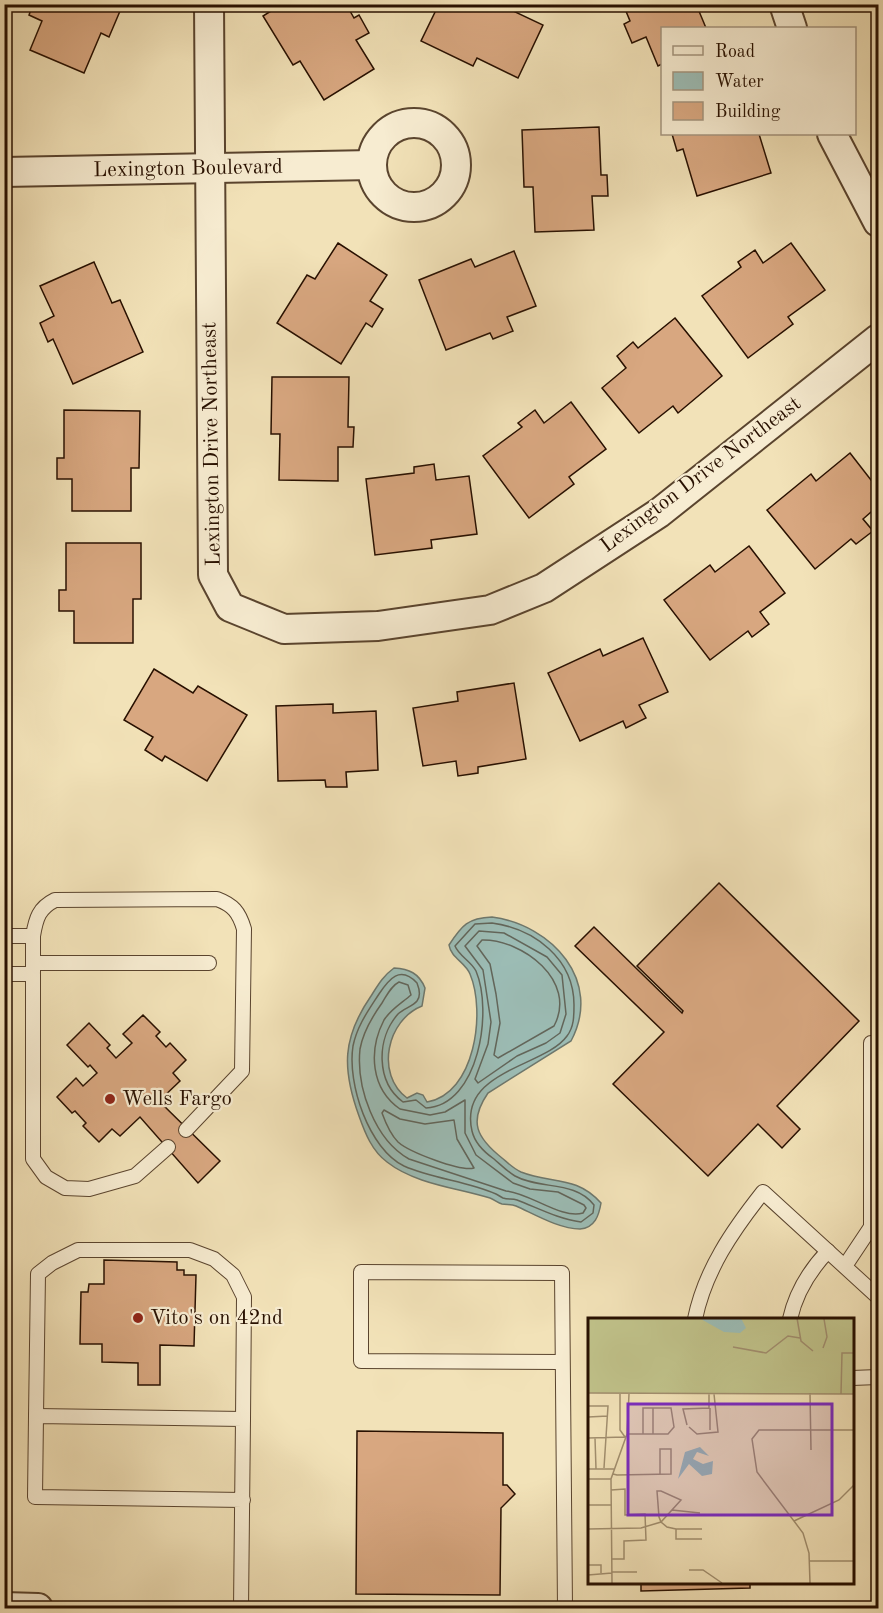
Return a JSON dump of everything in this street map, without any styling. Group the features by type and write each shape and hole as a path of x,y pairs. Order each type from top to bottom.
{"street":[{"name":"Lexington Drive Northeast","path":"209,4 213,575 230,607 284,629 378,626 490,610 544,588 659,513 879,339"},
{"path":"784,4 792,27"},
{"path":"833,135 879,222"},
{"name":"Lexington Boulevard","path":"4,172 210,170 372,165"},
{"path":"4,1607 38,1608"}],"lane":[{"path":"168,1147 135,1176 90,1189 65,1188 46,1177 33,1159 33,936 36,917 44,906 55,900 217,899 228,903 239,912 244,928 242,1071 186,1130"},
{"path":"4,936 33,936"},
{"path":"4,974 33,969 209,963"},
{"path":"845,1266 871,1227 871,1043"},
{"path":"694,1318 700,1297 720,1251 732,1231 764,1192 879,1297"},
{"path":"241,1608 243,1500 244,1298 233,1275 214,1259 190,1250 78,1250 52,1263 38,1274 35,1497 243,1500"},
{"path":"790,1318 794,1303 805,1281 828,1251"},
{"path":"561,1362 362,1361 362,1272 562,1273 565,1608"},
{"path":"853,1378 879,1377"},
{"path":"36,1416 243,1419"}],"water":[{"path":"492,917 514,922 534,931 552,944 566,960 576,978 581,997 579,1019 571,1041 488,1093 478,1113 478,1129 493,1151 518,1171 573,1184 592,1194 601,1203 600,1208 593,1223 585,1228 564,1227 516,1206 502,1204 490,1198 410,1176 387,1162 373,1147 353,1099 348,1054 354,1026 381,981 394,968 413,973 425,988 422,1006 400,1023 389,1048 388,1062 397,1088 407,1098 417,1093 423,1095 427,1102 443,1096 456,1084 466,1068 473,1049 477,1009 470,974 452,953 449,945 466,924 477,919"}],"building":[{"path":"33,4 123,4 109,37 101,33 84,73 30,50 42,21 29,15"},
{"path":"282,4 346,4 354,18 359,15 369,33 356,40 374,69 324,100 300,61 293,65 263,16"},
{"path":"439,4 516,4 513,11 543,25 518,78 477,58 473,66 421,41"},
{"path":"623,4 696,4 706,27 661,27 661,64 658,66 646,37 632,43 624,24 630,21"},
{"path":"599,127 601,175 607,175 608,196 592,196 594,230 535,232 533,187 524,187 522,130"},
{"path":"672,135 759,135 771,173 697,196 683,149 677,151"},
{"path":"338,243 387,275 370,301 383,309 372,327 366,323 341,364 277,323 307,275 315,279"},
{"path":"791,243 825,290 788,317 793,324 748,358 702,296 741,267 738,262 755,250 763,263"},
{"path":"514,251 536,306 507,317 513,331 493,339 490,333 446,350 419,280 471,259 475,267"},
{"path":"94,262 112,303 120,300 143,352 73,384 53,339 48,342 40,323 54,316 40,286"},
{"path":"675,318 722,376 678,413 673,406 639,433 602,388 626,368 617,356 633,342 638,348"},
{"path":"272,377 349,377 348,427 354,427 353,447 338,447 338,481 279,480 280,434 271,434"},
{"path":"571,402 606,449 569,477 574,484 529,518 483,456 522,427 518,423 535,410 544,423"},
{"path":"64,410 140,411 139,468 131,468 131,511 72,511 72,479 57,479 57,458 64,458"},
{"path":"850,453 878,489 878,506 863,519 873,531 856,544 851,539 815,569 767,510 811,474 816,481"},
{"path":"434,464 436,480 469,476 477,534 431,540 432,548 375,555 366,479 414,473 414,467"},
{"path":"66,543 141,543 141,599 133,599 133,643 74,643 74,611 59,611 59,590 66,590"},
{"path":"749,546 785,593 760,612 769,624 752,637 748,631 710,660 664,600 710,565 715,572"},
{"path":"643,638 668,692 639,705 646,718 626,728 623,721 580,741 548,673 600,649 603,656"},
{"path":"154,669 193,693 198,686 247,715 207,781 165,756 162,761 145,750 153,737 124,720"},
{"path":"514,683 526,759 478,767 478,773 458,776 456,761 423,766 413,708 458,701 457,692"},
{"path":"333,704 333,713 376,711 378,770 346,772 347,787 326,787 325,780 278,781 276,706"},
{"path":"719,883 859,1021 777,1106 800,1129 782,1148 758,1124 708,1176 613,1084 664,1032 575,946 594,927 682,1013 683,1011 637,966"},
{"name":"Wells Fargo","path":"143,1015 160,1032 156,1036 166,1047 170,1043 186,1060 173,1073 180,1081 159,1101 220,1161 198,1183 140,1117 120,1136 112,1129 99,1142 83,1126 86,1123 75,1111 72,1113 57,1097 76,1078 83,1086 97,1073 67,1045 89,1023 110,1045 107,1048 116,1058 132,1043 123,1034"},
{"name":"Vito's on 42nd","path":"104,1260 177,1262 177,1270 184,1270 184,1275 196,1275 194,1346 160,1345 160,1385 138,1385 138,1363 102,1362 102,1344 80,1344 81,1292 88,1292 89,1284 104,1284"},
{"path":"357,1431 503,1433 503,1485 507,1485 515,1494 501,1508 500,1595 356,1594"},
{"path":"641,1583 750,1583 750,1588 641,1591"}],"place":[{"name":"Wells Fargo","path":"110,1099"},
{"name":"Vito's on 42nd","path":"138,1318"}]}
